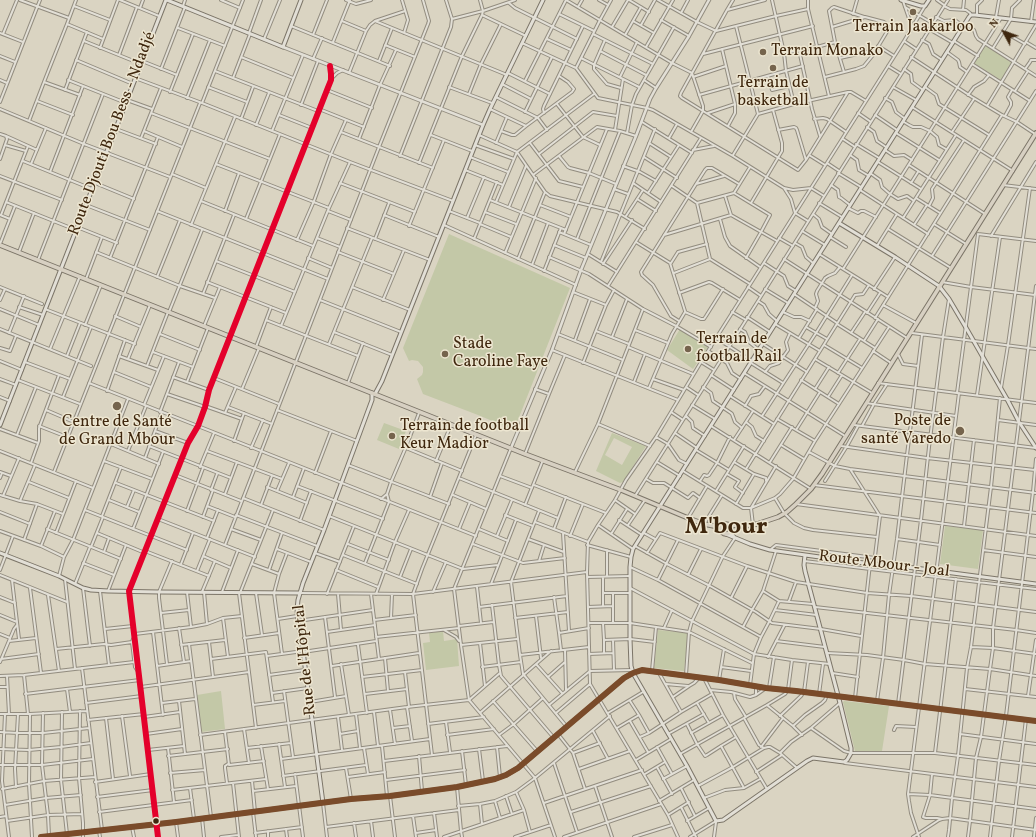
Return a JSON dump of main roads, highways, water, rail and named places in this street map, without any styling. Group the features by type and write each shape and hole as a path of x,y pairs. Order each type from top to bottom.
{"highway":[{"path":"714,526 723,533 736,526 753,525 773,519 796,504 813,487 1036,134"},
{"path":"0,244 688,518 714,526 726,524 729,530"},
{"path":"721,531 723,525"}],"main road":[{"name":"Route Djouti Bou Bess - Ndadjé","path":"0,425 135,78 167,0 283,47 301,0"},
{"path":"375,394 382,381 492,103 543,0"},
{"path":"902,0 924,6 929,0"},
{"path":"805,555 804,567 840,703 851,753 844,762 813,758 723,820 716,822 687,766 632,671 630,640 630,567 634,548 971,15 1036,22"},
{"path":"839,223 940,284 1008,399 1019,422 1036,448"},
{"name":"Rue de l'Hôpital","path":"323,803 298,618 300,593 375,394"},
{"name":"Route Mbour - Joal","path":"729,530 734,538 770,550 1036,584"},
{"path":"0,553 59,576 83,588 100,591 300,593"},
{"path":"41,837 176,822 351,799 389,796 483,782 500,777 518,768 632,671 642,670 686,675 756,687 855,698 941,710 1006,716 1036,721"}],"place":[{"name":"Terrain Jaakarloo","path":"913,12"},
{"name":"Terrain Monako","path":"763,52"},
{"name":"Terrain de basketball","path":"773,68"},
{"name":"Terrain de football Rail","path":"688,349"},
{"name":"Stade Caroline Faye","path":"445,354"},
{"name":"Centre de Santé de Grand Mbour","path":"117,406"},
{"name":"Poste de santé Varedo","path":"960,431"},
{"name":"Terrain de football Keur Madior","path":"392,436"}],"district":[{"name":"M'bour","path":"726,529"}]}
